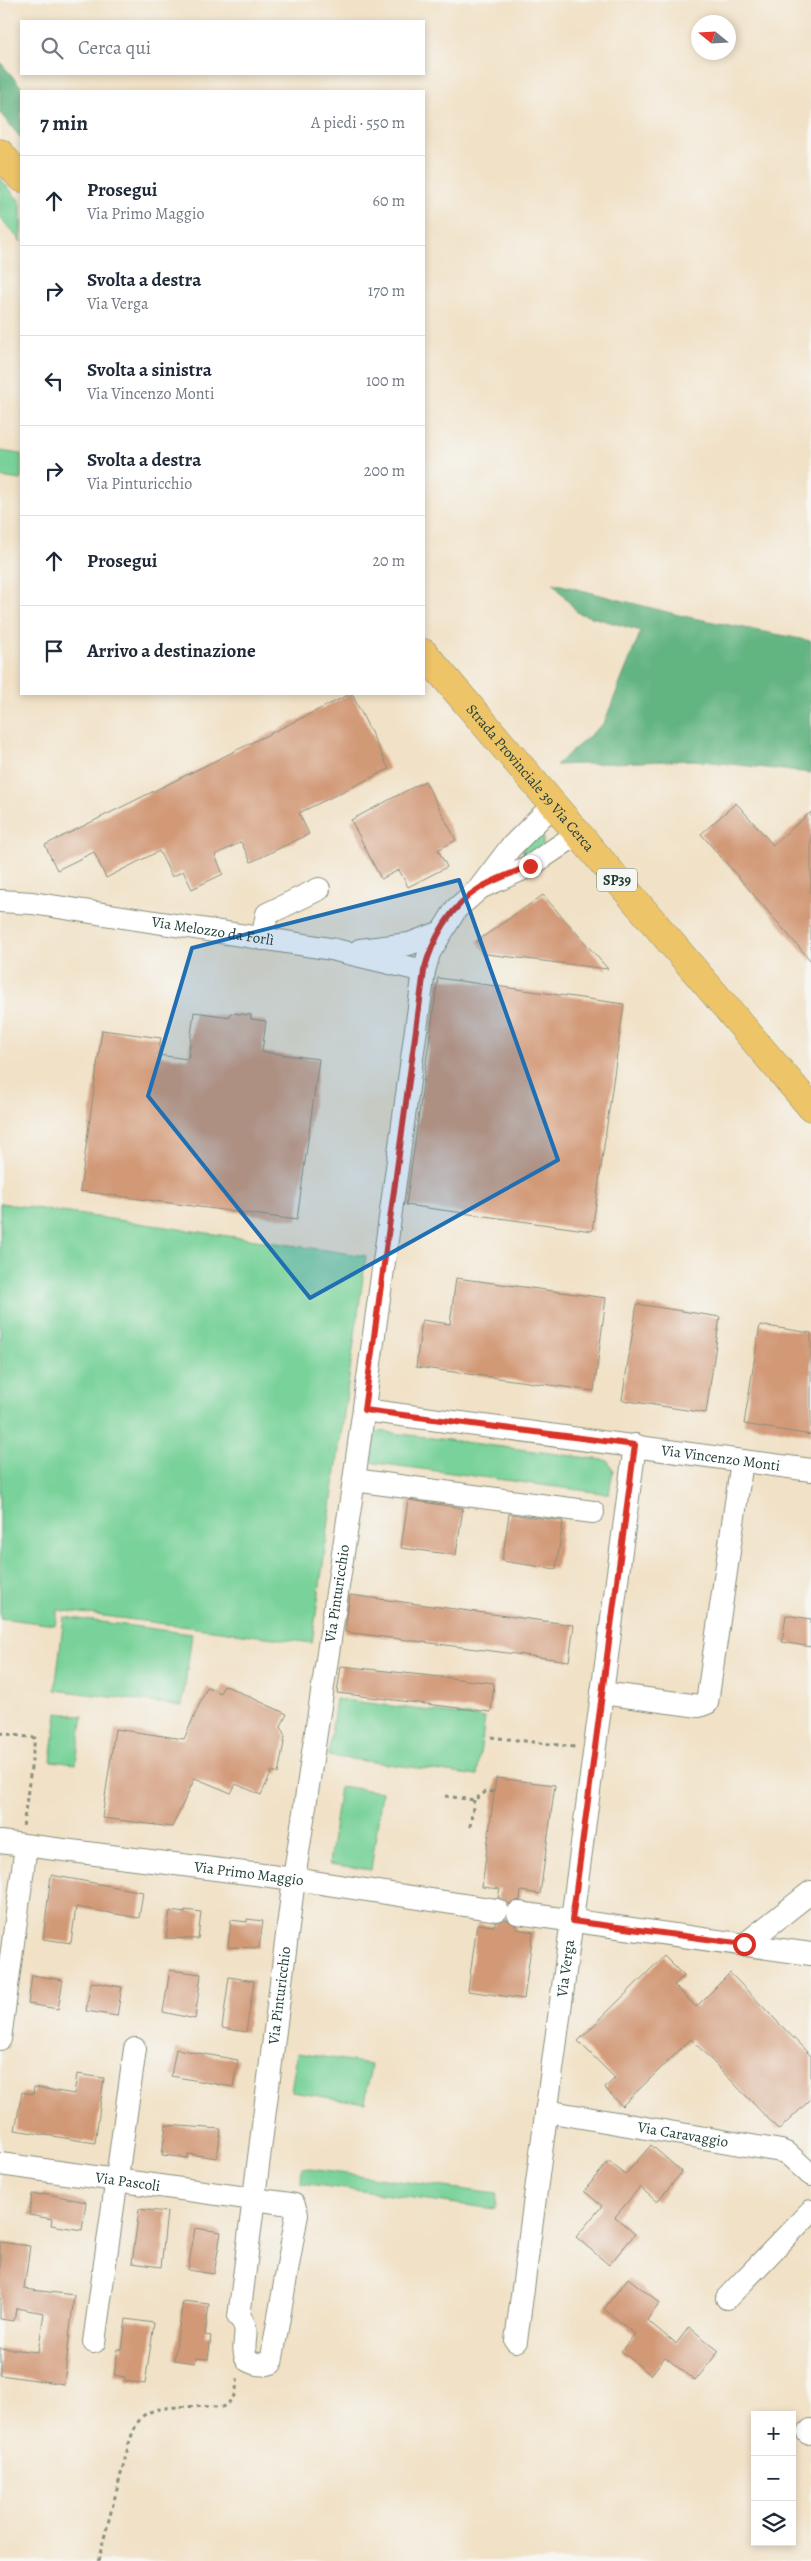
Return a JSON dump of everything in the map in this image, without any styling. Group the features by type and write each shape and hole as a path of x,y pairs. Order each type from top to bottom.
{"main road":[{"path":"0,153 20,177"},
{"name":"Strada Provinciale 39 Via Cerca","path":"425,654 811,1107"}],"street":[{"path":"479,889 510,848 553,805"},
{"path":"479,889 530,866 577,834"},
{"path":"262,938 267,914 319,889"},
{"name":"Via Pinturicchio","path":"247,2360 244,2348 247,2328 245,2322 238,2316 255,2199 294,1879 354,1480 424,971 429,953 439,934 456,909 479,889"},
{"name":"Via Melozzo da Forlì","path":"0,901 32,903 331,949 424,971"},
{"path":"331,949 377,948 409,944 439,934"},
{"name":"Via Vincenzo Monti","path":"364,1410 811,1470"},
{"name":"Via Verga","path":"516,2341 635,1445"},
{"path":"602,1693 699,1706 707,1703 742,1461"},
{"path":"354,1480 593,1512"},
{"path":"0,2039 16,1844"},
{"name":"Via Primo Maggio","path":"16,1844 294,1879 507,1912 811,1954"},
{"path":"744,1944 811,1892"},
{"path":"94,2342 135,2049"},
{"name":"Via Caravaggio","path":"546,2111 781,2151 788,2154 811,2175"},
{"name":"Via Pascoli","path":"0,2164 294,2205 297,2214 273,2358 266,2365 251,2363 247,2360"},
{"path":"727,2298 811,2212"}],"path":[{"path":"0,1734 35,1738 16,1844"},
{"path":"491,1737 594,1750"},
{"path":"445,1796 474,1800 487,1792 494,1792"},
{"path":"470,1827 474,1800"},
{"path":"98,2561 134,2427 143,2415 158,2409 222,2407 231,2403 235,2396 238,2376 247,2360"}],"highlighted area":[{"path":"459,880 558,1160 310,1298 148,1096 192,948"}],"green space":[{"path":"0,62 24,90 20,90 20,137 0,113"},
{"path":"0,178 20,202 20,241 0,217"},
{"path":"0,451 20,454 20,480 0,477"},
{"path":"553,583 683,616 811,641 811,773 694,760 556,765 604,723 641,631 578,613"},
{"path":"538,832 543,834 543,846 529,855 523,852 522,848"},
{"path":"0,1203 366,1256 312,1643 58,1610 55,1625 0,1618"},
{"path":"378,1431 608,1461 613,1470 609,1494 369,1462 372,1438"},
{"path":"64,1617 192,1634 182,1706 55,1690"},
{"path":"336,1699 485,1718 477,1776 328,1756"},
{"path":"57,1713 83,1716 76,1764 51,1761"},
{"path":"340,1786 382,1792 371,1870 329,1864"},
{"path":"297,2053 371,2064 365,2103 291,2092"},
{"path":"302,2168 497,2194 495,2209 301,2183"}],"building":[{"path":"348,695 352,695 389,769 299,813 309,834 251,862 241,842 215,855 223,874 192,889 183,871 172,877 159,851 106,878 94,852 57,870 45,845"},
{"path":"425,781 456,840 438,850 447,867 408,887 399,870 381,879 351,820"},
{"path":"736,803 773,845 811,812 811,961 701,834"},
{"path":"543,895 608,969 486,954 477,941"},
{"path":"438,978 624,1004 592,1231 406,1205"},
{"path":"194,1012 230,1017 230,1013 251,1015 251,1019 266,1021 262,1052 319,1059 297,1220 80,1191 102,1030 161,1038 158,1055 188,1059"},
{"path":"456,1278 606,1298 594,1391 416,1367 422,1320 450,1324"},
{"path":"637,1304 720,1317 706,1413 622,1400"},
{"path":"760,1325 811,1333 811,1435 744,1424"},
{"path":"408,1500 463,1508 456,1555 401,1548"},
{"path":"509,1514 563,1521 556,1569 502,1561"},
{"path":"350,1595 574,1625 569,1661 345,1632"},
{"path":"786,1615 811,1619 811,1647 782,1642"},
{"path":"341,1666 494,1683 491,1712 337,1693"},
{"path":"224,1685 287,1714 281,1726 285,1737 278,1774 272,1771 261,1795 236,1784 231,1793 195,1778 172,1827 102,1818 115,1729 184,1739 207,1687 220,1693"},
{"path":"496,1778 555,1785 540,1894 521,1891 520,1900 509,1904 498,1897 500,1889 482,1887"},
{"path":"51,1875 143,1892 139,1918 76,1907 71,1943 43,1939"},
{"path":"185,1910 201,1912 198,1939 166,1938 170,1911 185,1913"},
{"path":"247,1919 263,1921 259,1948 228,1947 231,1920 247,1922"},
{"path":"506,1919 516,1926 516,1929 533,1932 524,1999 468,1991 477,1924 494,1926 495,1923"},
{"path":"664,1956 684,1976 674,1985 696,2007 730,1973 811,2056 811,2099 779,2130 691,2039 622,2106 605,2088 615,2078 578,2041"},
{"path":"170,1970 201,1974 195,2019 163,2012"},
{"path":"32,1975 63,1980 58,2009 28,2004"},
{"path":"229,1977 254,1981 246,2032 222,2028"},
{"path":"91,1982 122,1987 117,2016 86,2011"},
{"path":"176,2049 238,2060 233,2087 171,2076"},
{"path":"77,2074 104,2078 95,2143 15,2130 22,2092 33,2094 34,2087 74,2094"},
{"path":"166,2125 221,2129 217,2158 188,2154 188,2158 162,2155"},
{"path":"651,2145 682,2172 657,2202 640,2187 615,2217 635,2234 609,2265 576,2237 602,2206 584,2191 609,2161 625,2175"},
{"path":"43,2193 86,2202 82,2230 51,2225 52,2219 29,2215 32,2194 43,2195"},
{"path":"139,2209 167,2212 161,2267 132,2263"},
{"path":"195,2228 221,2232 214,2274 188,2270"},
{"path":"0,2242 30,2246 24,2289 74,2295 64,2384 0,2375 0,2348 38,2352 44,2313 16,2308 14,2321 0,2319"},
{"path":"628,2278 660,2303 647,2320 676,2344 689,2327 719,2351 695,2381 665,2357 651,2375 621,2351 635,2334 604,2309"},
{"path":"183,2301 209,2304 205,2335 211,2336 208,2359 196,2358 195,2363 174,2360"},
{"path":"126,2319 154,2323 145,2384 125,2381 125,2377 114,2375 118,2349 122,2350"}],"route":[{"path":"530,866 479,889 456,909 429,953 424,971 364,1410 635,1445 572,1921 744,1944"}]}
